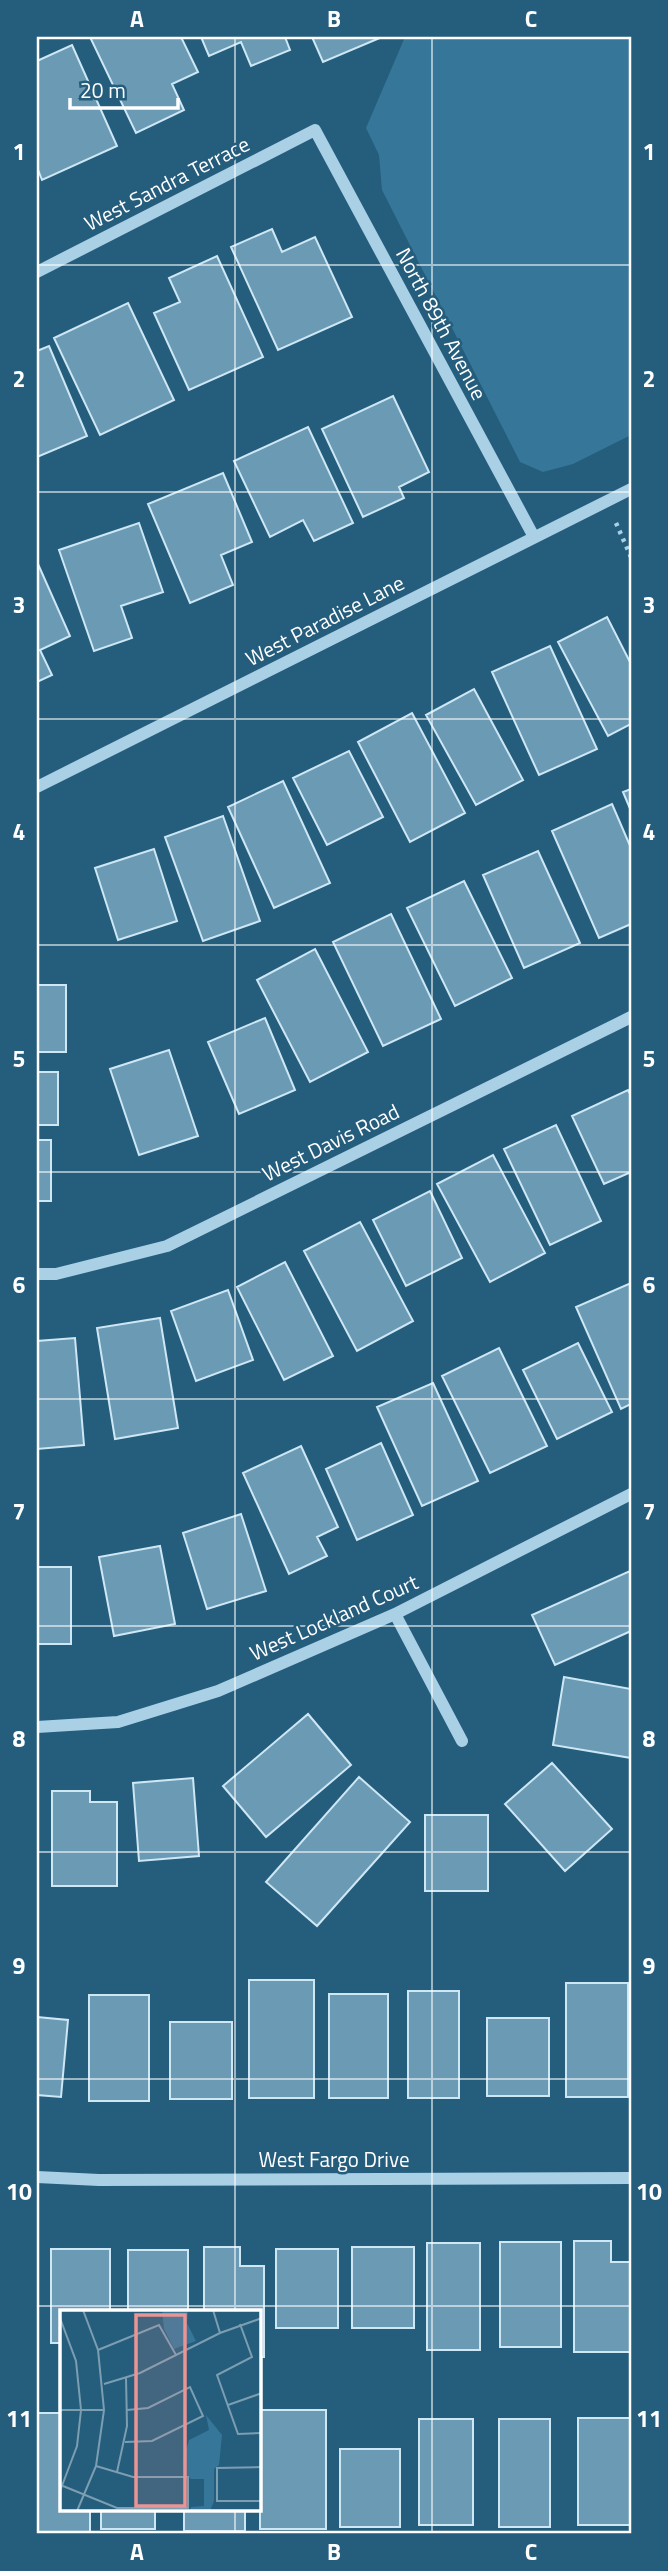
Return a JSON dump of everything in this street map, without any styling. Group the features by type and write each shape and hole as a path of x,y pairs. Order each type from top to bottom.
{"street":[{"name":"West Sandra Terrace","path":"37,272 315,130"},
{"name":"North 89th Avenue","path":"315,130 534,537"},
{"name":"West Paradise Lane","path":"37,787 631,489"},
{"name":"West Davis Road","path":"37,1275 56,1274 167,1246 631,1017"},
{"name":"West Lockland Court","path":"37,1727 118,1722 205,1695 395,1614 631,1494"},
{"path":"395,1614 463,1741"},
{"name":"West Fargo Drive","path":"37,2177 99,2180 631,2178"}],"path":[{"path":"606,501 631,557"}],"shaded area":[{"path":"405,37 631,37 631,435 573,464 543,472 520,462 382,190 379,155 366,128"}],"building":[{"path":"90,37 181,37 198,72 172,84 184,110 136,133"},
{"path":"201,37 285,37 290,50 251,66 241,42 209,56"},
{"path":"312,37 382,37 323,62"},
{"path":"72,45 117,146 42,180 37,167 37,61"},
{"path":"272,229 282,252 315,237 352,317 278,350 231,247"},
{"path":"217,256 263,357 189,390 154,313 180,302 169,278"},
{"path":"128,303 174,400 100,435 54,338"},
{"path":"49,346 87,436 37,457 37,351"},
{"path":"393,396 429,472 399,487 404,498 363,517 322,429"},
{"path":"308,427 353,523 314,541 303,520 270,537 234,461"},
{"path":"223,473 252,542 221,555 233,585 190,603 148,504"},
{"path":"139,523 163,592 121,606 132,638 94,651 59,550"},
{"path":"38,564 70,636 40,650 52,675 37,682"},
{"path":"607,617 631,664 631,724 608,736 558,642"},
{"path":"550,646 597,749 539,775 492,672"},
{"path":"474,689 523,780 476,805 426,715"},
{"path":"412,713 465,813 410,842 358,742"},
{"path":"349,751 383,817 327,845 293,778"},
{"path":"283,781 330,883 274,908 228,807"},
{"path":"631,789 631,811 623,792"},
{"path":"612,804 631,848 631,924 599,938 552,831"},
{"path":"223,816 260,921 203,941 165,837"},
{"path":"154,849 177,921 118,940 95,868"},
{"path":"538,851 580,943 524,968 483,875"},
{"path":"464,881 512,978 455,1006 407,908"},
{"path":"391,914 441,1019 383,1046 333,942"},
{"path":"315,949 368,1052 310,1082 257,980"},
{"path":"37,985 66,985 66,1052 37,1052"},
{"path":"265,1018 295,1090 239,1114 208,1042"},
{"path":"169,1050 198,1136 139,1155 110,1069"},
{"path":"37,1072 58,1072 58,1125 37,1125"},
{"path":"628,1090 631,1096 631,1172 604,1184 572,1116"},
{"path":"556,1125 601,1221 550,1245 504,1149"},
{"path":"37,1140 51,1140 51,1201 37,1201"},
{"path":"493,1155 545,1253 490,1282 437,1184"},
{"path":"430,1191 462,1258 406,1286 373,1220"},
{"path":"360,1222 413,1321 357,1351 304,1251"},
{"path":"285,1262 333,1356 284,1380 237,1287"},
{"path":"631,1283 631,1404 621,1409 576,1307"},
{"path":"228,1290 253,1360 196,1381 171,1311"},
{"path":"160,1318 178,1428 115,1439 97,1328"},
{"path":"75,1338 84,1445 37,1449 37,1341"},
{"path":"578,1343 612,1412 557,1439 523,1370"},
{"path":"499,1348 547,1446 490,1473 442,1376"},
{"path":"433,1383 478,1481 422,1506 377,1407"},
{"path":"381,1443 413,1515 357,1540 326,1469"},
{"path":"301,1446 338,1527 317,1537 327,1556 289,1574 243,1473"},
{"path":"241,1514 266,1591 207,1609 183,1533"},
{"path":"160,1546 175,1624 114,1636 99,1557"},
{"path":"37,1567 71,1567 71,1644 37,1644"},
{"path":"630,1571 631,1631 555,1665 532,1615"},
{"path":"564,1677 631,1689 631,1758 553,1745"},
{"path":"308,1714 351,1765 266,1837 223,1786"},
{"path":"552,1763 612,1829 565,1871 505,1804"},
{"path":"359,1777 410,1822 317,1926 266,1882"},
{"path":"193,1778 199,1856 139,1861 133,1783"},
{"path":"52,1791 90,1791 90,1802 117,1802 117,1886 52,1886"},
{"path":"425,1815 488,1815 488,1891 425,1891"},
{"path":"249,1980 314,1980 314,2098 249,2098"},
{"path":"566,1983 628,1983 628,2097 566,2097"},
{"path":"408,1991 459,1991 459,2098 408,2098"},
{"path":"329,1994 388,1994 388,2098 329,2098"},
{"path":"89,1995 149,1995 149,2101 89,2101"},
{"path":"37,2017 68,2020 61,2097 37,2095"},
{"path":"487,2018 549,2018 549,2096 487,2096"},
{"path":"170,2022 232,2022 232,2099 170,2099"},
{"path":"574,2241 611,2241 611,2262 631,2262 631,2352 574,2352"},
{"path":"500,2242 561,2242 561,2347 500,2347"},
{"path":"427,2243 480,2243 480,2350 427,2350"},
{"path":"204,2247 240,2247 240,2266 264,2266 264,2357 261,2357 261,2310 204,2310"},
{"path":"352,2247 414,2247 414,2328 352,2328"},
{"path":"51,2249 110,2249 110,2310 60,2310 60,2343 51,2343"},
{"path":"276,2249 338,2249 338,2328 276,2328"},
{"path":"128,2250 188,2250 188,2310 128,2310"},
{"path":"261,2410 326,2410 326,2529 260,2529"},
{"path":"37,2413 60,2413 60,2512 90,2512 90,2532 37,2532"},
{"path":"578,2418 631,2418 631,2525 578,2525"},
{"path":"419,2419 473,2419 473,2525 419,2525"},
{"path":"499,2419 550,2419 550,2527 499,2527"},
{"path":"340,2449 400,2449 400,2527 340,2527"},
{"path":"101,2512 155,2512 155,2529 101,2529"},
{"path":"184,2512 245,2512 245,2531 184,2531"}]}
